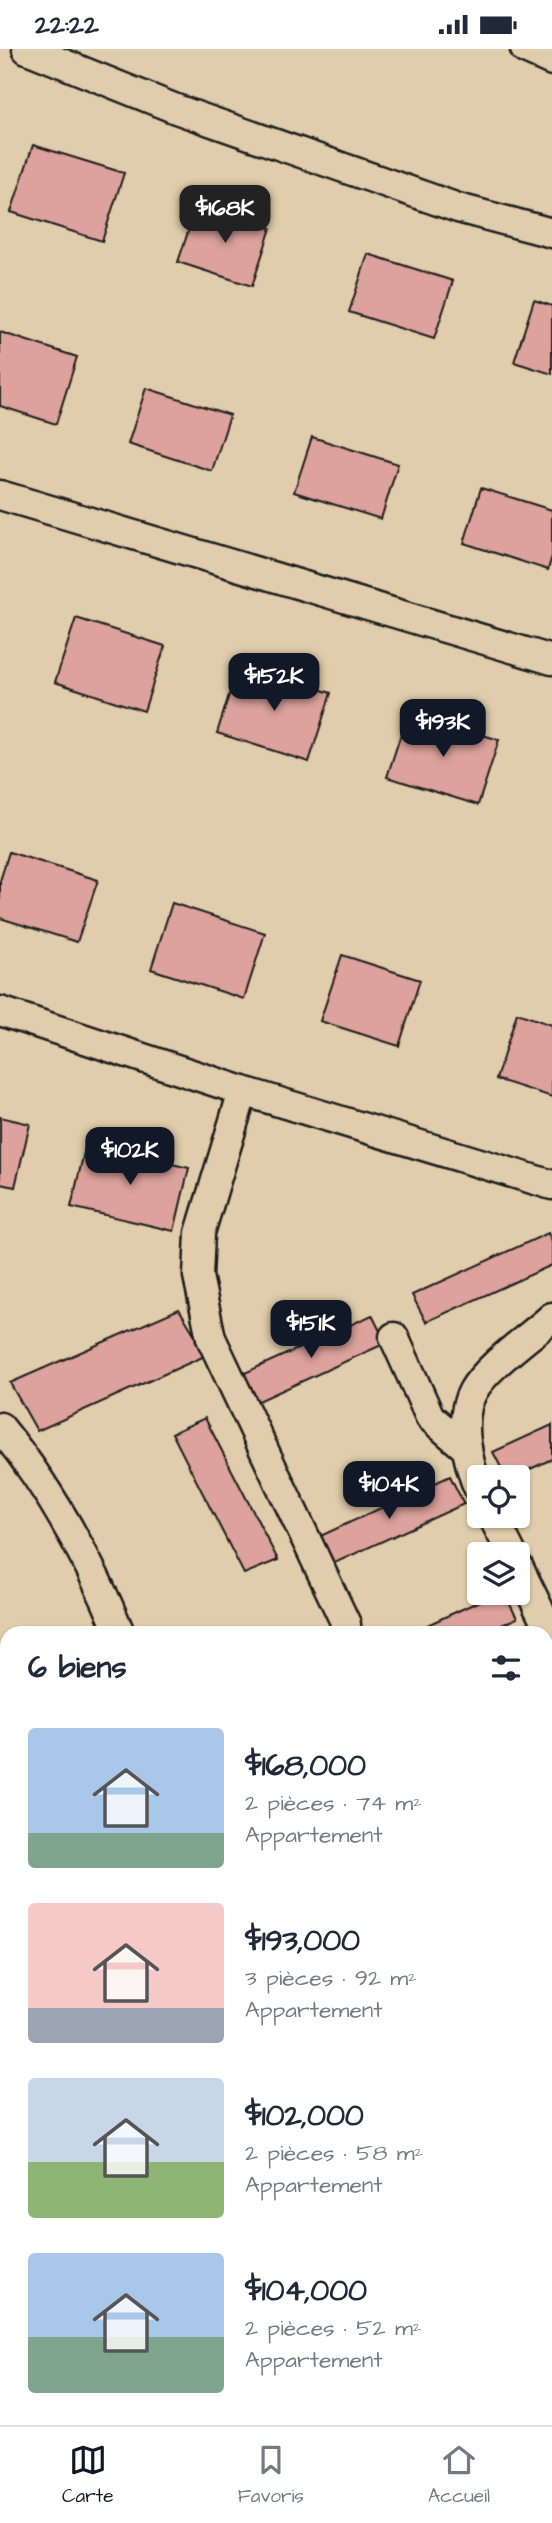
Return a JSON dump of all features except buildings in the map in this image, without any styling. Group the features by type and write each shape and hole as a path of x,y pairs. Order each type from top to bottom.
{"street":[{"path":"27,49 189,114 458,208 552,233"},
{"path":"525,49 552,61"},
{"path":"0,495 552,660"},
{"path":"0,1011 243,1091 552,1185"},
{"path":"243,1091 201,1233 198,1276 211,1338 346,1626"},
{"path":"472,1465 467,1449 466,1417 472,1392 552,1317"},
{"path":"394,1337 430,1417 467,1449"},
{"path":"0,1427 38,1476 100,1585 117,1626"},
{"path":"530,1591 547,1626"}]}
